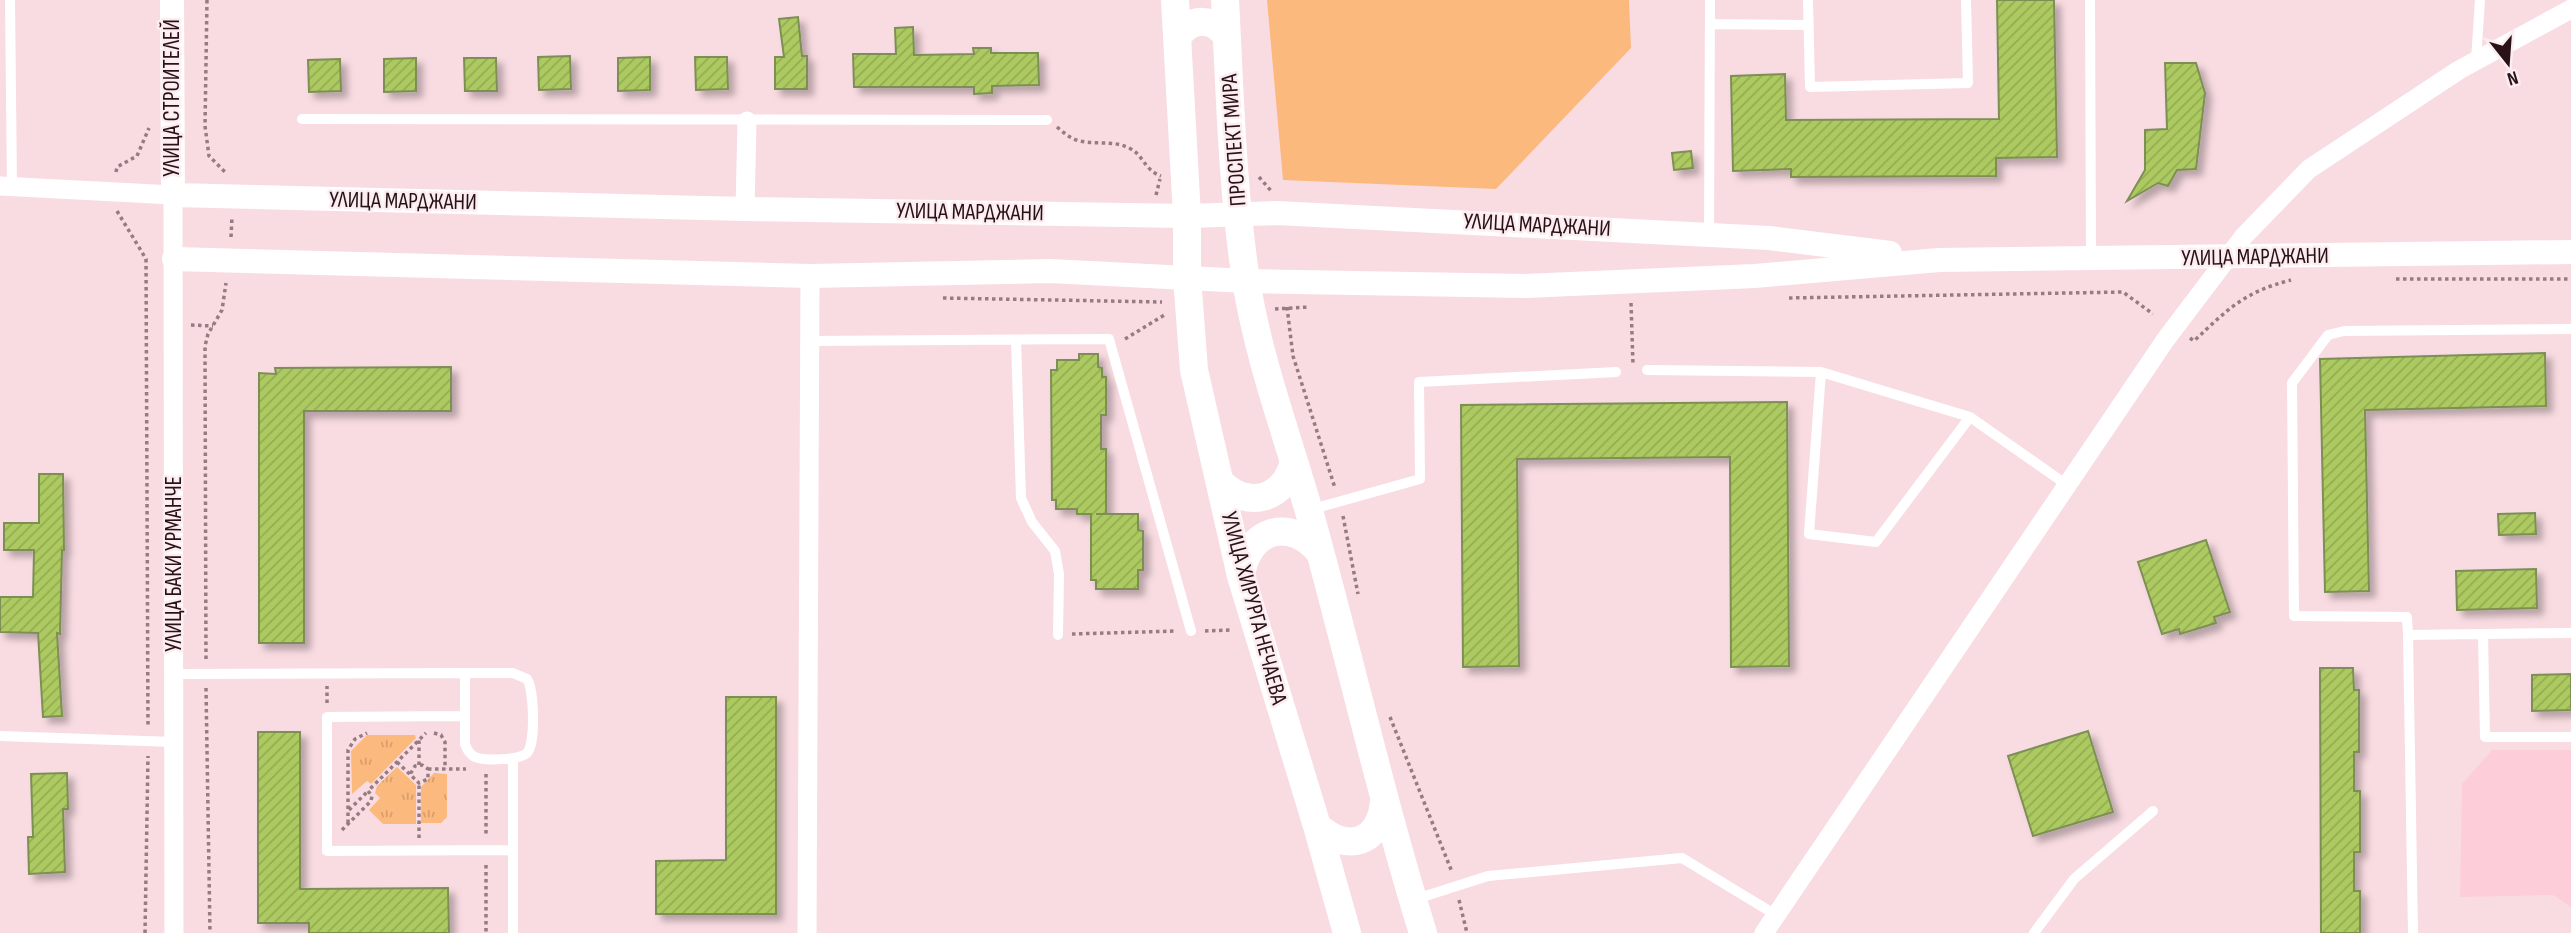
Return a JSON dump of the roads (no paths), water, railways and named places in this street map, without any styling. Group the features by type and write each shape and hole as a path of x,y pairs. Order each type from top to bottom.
{"main road":[{"path":"1175,0 1187,215 1187,277"},
{"name":"ПРОСПЕКТ МИРА","path":"1225,0 1239,216 1246,281"},
{"path":"1178,36 1188,25 1203,21 1217,26 1227,37"},
{"name":"УЛИЦА ХИРУРГА НЕЧАЕВА","path":"1187,277 1194,370 1241,576 1347,933"},
{"path":"1246,281 1260,342 1321,554 1384,801 1423,933"},
{"path":"1221,483 1240,496 1265,497 1285,484 1294,461"},
{"path":"1241,576 1243,560 1251,545 1265,535 1280,531 1297,533 1311,541 1321,554"},
{"path":"1317,826 1329,837 1344,842 1361,840 1375,831 1383,817 1384,801"}],"street":[{"name":"УЛИЦА СТРОИТЕЛЕЙ","path":"172,0 173,195"},
{"path":"1764,933 2166,339 2244,236 2309,169 2476,60 2571,9"},
{"path":"746,209 747,121"},
{"name":"УЛИЦА МАРДЖАНИ","path":"6,186 233,197 746,209 1239,216 1277,213 1769,238 1939,260"},
{"name":"УЛИЦА БАКИ УРМАНЧЕ","path":"173,195 174,933"},
{"name":"УЛИЦА МАРДЖАНИ","path":"174,259 810,276 1050,271 1246,281 1525,286 1755,276 1939,260 2571,253"},
{"path":"807,933 810,276"}],"lane":[{"path":"6,186 10,0"},
{"path":"1709,235 1710,0"},
{"path":"1808,0 1810,87 1968,83 1966,0"},
{"path":"2090,0 2091,259"},
{"path":"2476,60 2480,0"},
{"path":"1710,24 1809,26"},
{"path":"302,119 1047,121"},
{"path":"2413,933 2407,617 2294,616 2292,383 2328,335 2344,331 2571,329"},
{"path":"1016,340 1021,498 1032,522 1055,551 1059,574 1058,635"},
{"path":"809,341 1109,340 1191,631"},
{"path":"1647,370 1821,372 1970,418 2067,485"},
{"path":"1309,510 1420,479 1419,382 1616,372"},
{"path":"1821,372 1809,534 1876,542 1970,418"},
{"path":"2408,635 2571,633"},
{"path":"2483,634 2485,737 2571,737"},
{"path":"174,674 464,673 513,673 522,675 530,684 532,744 527,753 513,758 481,758 470,754 465,744 464,673"},
{"path":"464,716 327,717 327,851 513,850"},
{"path":"0,736 174,742"},
{"path":"513,758 513,933"},
{"path":"2034,933 2074,879 2153,811"},
{"path":"1413,900 1488,876 1682,858 1776,915"}]}
